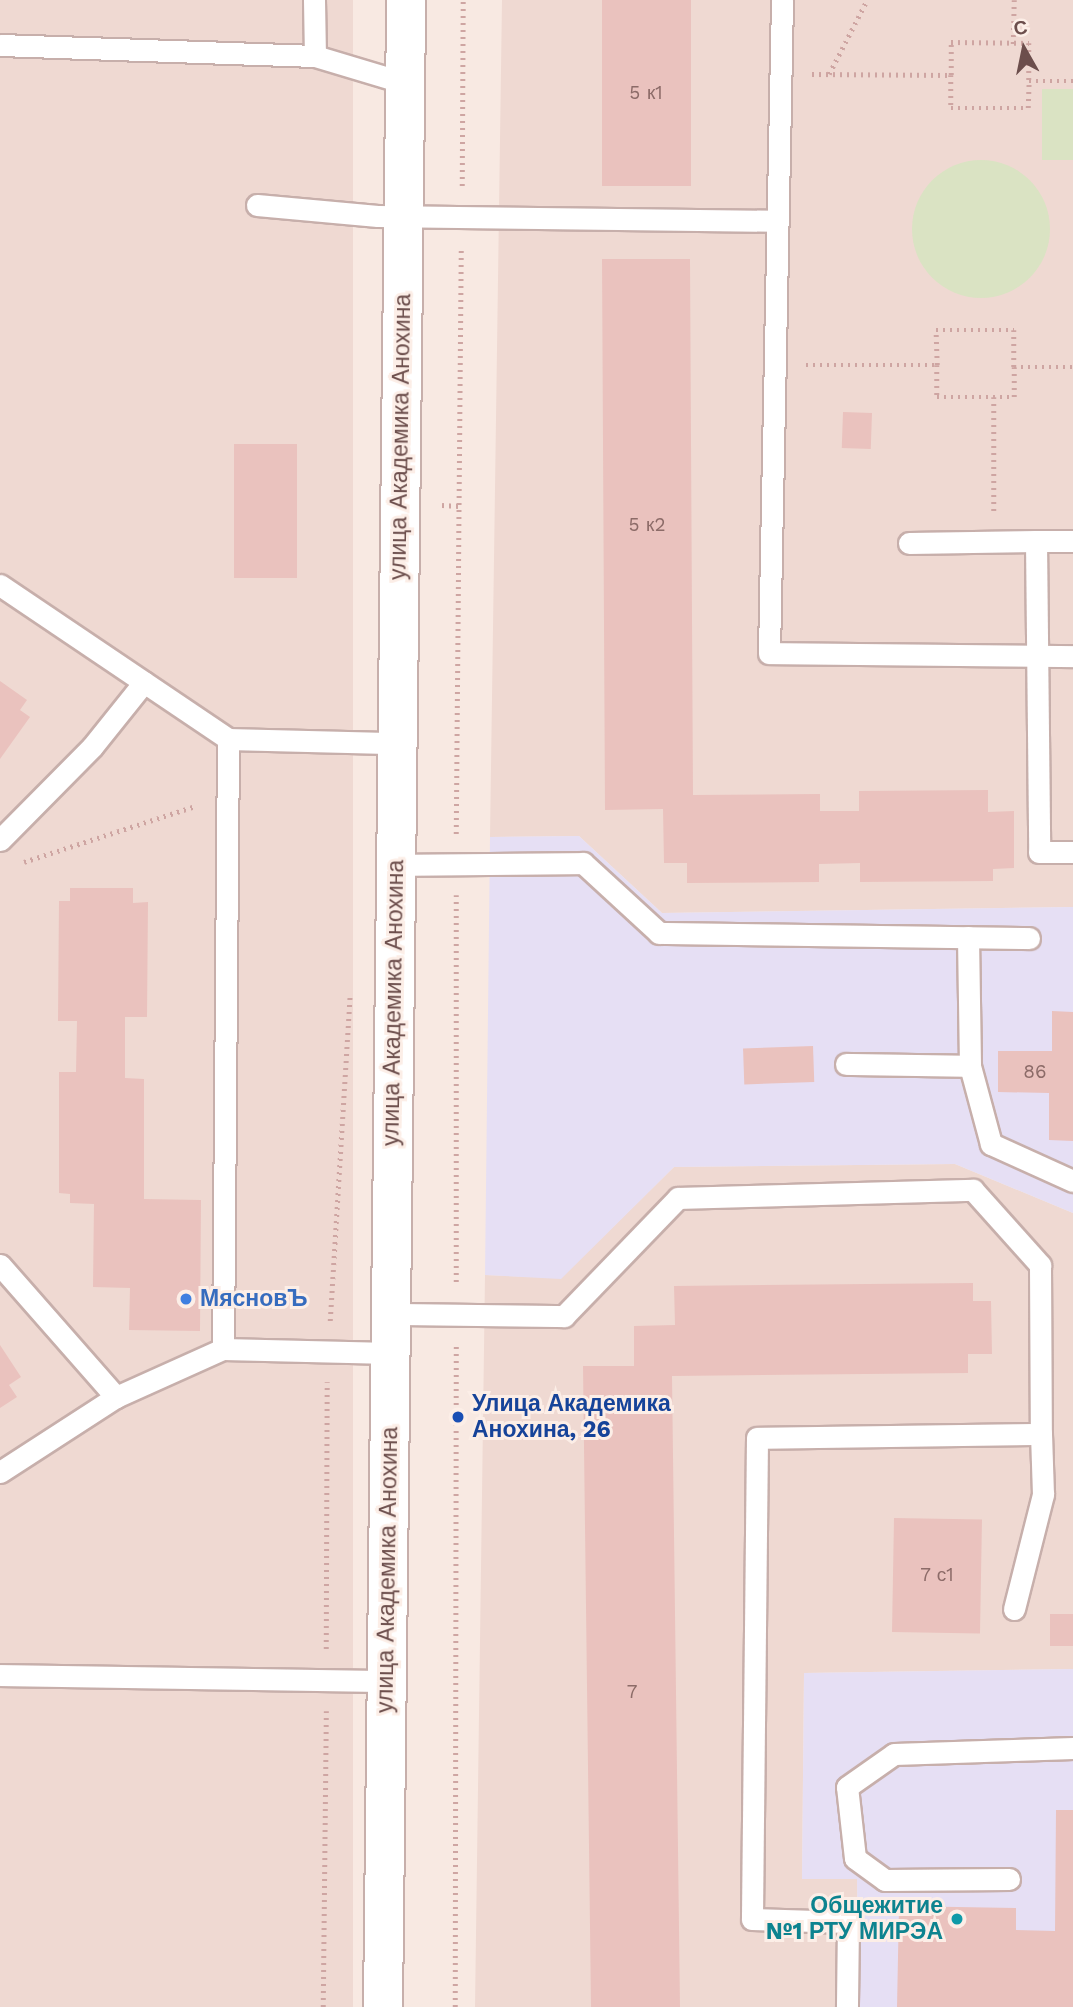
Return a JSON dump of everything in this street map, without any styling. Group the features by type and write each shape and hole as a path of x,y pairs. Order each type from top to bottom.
{"street":[{"name":"улица Академика Анохина","path":"383,2007 407,0"}],"lane":[{"path":"314,0 315,56"},
{"path":"782,0 775,221 769,653 1073,656"},
{"path":"0,45 315,56 405,83"},
{"path":"257,205 404,215 775,221"},
{"path":"1036,541 1033,655 1039,852 1073,852"},
{"path":"909,544 1073,541"},
{"path":"0,585 228,739 397,743"},
{"path":"0,840 92,747 144,682"},
{"path":"223,1349 224,795 228,739"},
{"path":"396,864 583,863 659,933 1029,938"},
{"path":"968,937 970,1066 991,1144 1073,1181"},
{"path":"846,1064 970,1066"},
{"path":"391,1314 564,1316 678,1198 973,1190 1040,1265 1043,1494 1014,1609"},
{"path":"0,1265 116,1397"},
{"path":"0,1472 116,1397 223,1349 390,1353"},
{"path":"847,2007 848,1922 752,1919 757,1438 1041,1434"},
{"path":"0,1675 386,1681"},
{"path":"1009,1880 886,1880 855,1858 846,1787 894,1754 1073,1748"}],"path":[{"path":"455,2007 456,864 463,0"},
{"path":"828,74 867,0"},
{"path":"1013,44 1014,0"},
{"path":"951,43 1029,43 1028,108 951,108 951,75 951,43"},
{"path":"780,73 951,75"},
{"path":"1029,81 1073,81"},
{"path":"936,330 1014,330 1014,367 1014,397 937,397 936,330"},
{"path":"773,366 937,365"},
{"path":"1014,367 1073,367"},
{"path":"994,397 994,541"},
{"path":"13,866 102,841 224,795"}],"shaded area":[{"path":"0,0 353,0 353,2007 0,2007"},
{"path":"502,0 1073,0 1073,907 662,913 579,836 490,837"},
{"path":"579,836 662,913 1073,907 1073,1213 955,1164 674,1167 561,1279 485,1275 490,837"},
{"path":"955,1164 1073,1213 1073,1669 804,1673 802,1879 857,1879 859,2007 475,2007 485,1275 561,1278 674,1167"},
{"path":"1073,1669 1073,2007 859,2007 857,1879 802,1879 804,1673"}],"green space":[{"path":"1042,89 1073,89 1073,160 1042,160"},
{"path":"981,160 1007,166 1030,180 1044,203 1050,229 1044,255 1030,278 1007,292 981,298 955,292 932,278 918,255 912,229 918,203 932,180 955,166"}],"building":[{"path":"602,0 691,0 691,186 602,186"},
{"path":"602,259 690,259 693,795 820,794 820,811 859,811 859,791 988,790 988,812 1014,811 1014,868 993,869 993,881 860,882 860,863 819,864 819,882 687,883 687,863 664,863 663,809 605,810"},
{"path":"843,412 872,413 871,449 842,448"},
{"path":"234,444 297,444 297,578 234,578"},
{"path":"0,681 27,700 20,710 30,717 0,759"},
{"path":"70,888 133,888 133,903 148,902 147,1017 125,1017 125,1078 144,1079 144,1199 201,1200 200,1331 129,1330 130,1288 93,1287 94,1204 70,1203 70,1194 59,1193 59,1072 76,1072 77,1021 58,1021 59,901 70,901"},
{"path":"1052,1011 1073,1012 1073,1141 1049,1140 1049,1093 998,1092 998,1051 1052,1051"},
{"path":"813,1046 814,1082 744,1084 743,1048"},
{"path":"973,1283 973,1301 991,1301 992,1354 968,1354 968,1373 672,1376 680,2007 591,2007 583,1366 634,1366 634,1326 675,1325 674,1286"},
{"path":"0,1345 21,1377 9,1385 17,1397 0,1408"},
{"path":"894,1518 982,1520 980,1634 892,1632"},
{"path":"1050,1614 1073,1614 1073,1646 1050,1646"},
{"name":"Общежитие №1 РТУ МИРЭА","path":"1056,1810 1073,1810 1073,2007 897,2007 899,1906 1016,1908 1016,1930 1055,1931"}],"place":[{"name":"МясновЪ","path":"186,1299"},
{"name":"Улица Академика Анохина, 26","path":"458,1417"},
{"name":"Общежитие №1 РТУ МИРЭА","path":"957,1919"}]}
